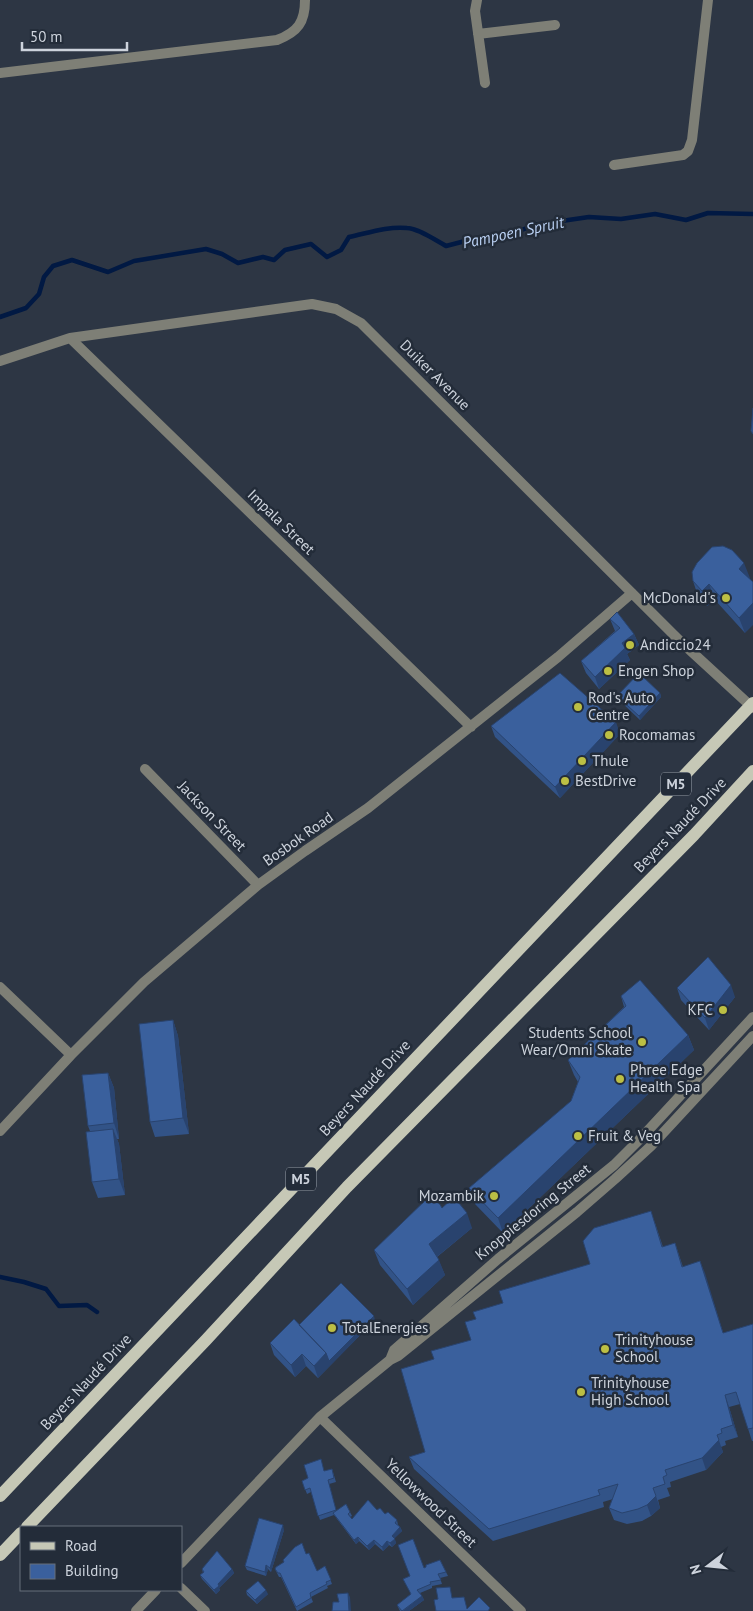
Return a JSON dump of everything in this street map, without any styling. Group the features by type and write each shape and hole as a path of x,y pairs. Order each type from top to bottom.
{"main road":[{"name":"Beyers Naudé Drive","path":"0,1496 752,706"},
{"name":"Beyers Naudé Drive","path":"28,1526 212,1333 346,1187 666,863 753,771"},
{"path":"0,1555 20,1534"}],"street":[{"path":"0,73 277,40 289,36 297,28 303,19 305,0"},
{"path":"477,0 475,11 485,83"},
{"path":"614,165 683,154 688,151 692,140 708,0"},
{"path":"478,34 555,25"},
{"name":"Duiker Avenue","path":"0,361 70,338 312,304 336,308 360,323 680,641 752,706"},
{"name":"Impala Street","path":"70,338 471,727"},
{"name":"Bosbok Road","path":"0,1131 71,1055 144,982 258,885 368,808 558,658 632,593"},
{"name":"Jackson Street","path":"145,769 258,885"},
{"path":"2,992 71,1055"},
{"name":"Knoppiesdoring Street","path":"390,1360 394,1350 490,1266 614,1165 753,1017"},
{"name":"Knoppiesdoring Street","path":"182,1562 320,1417 577,1212 615,1179 652,1146 753,1036"},
{"name":"Yellowwood Street","path":"320,1417 521,1611"},
{"path":"182,1589 205,1611"},
{"path":"136,1611 155,1591"}],"building":[{"path":"753,408 753,434 751,431"},
{"name":"McDonald's","path":"723,546 732,550 744,563 739,569 753,582 753,603 739,618 709,584 702,591 693,581 692,572 697,563 712,547"},
{"path":"617,612 634,634 622,643 625,648 595,677 581,661 620,628 610,619"},
{"path":"560,673 616,722 555,787 491,726"},
{"path":"639,673 660,693 639,716 617,696"},
{"path":"708,957 731,985 705,1018 677,988"},
{"path":"640,980 688,1035 498,1218 469,1188 571,1101 580,1077 568,1060 626,1006 621,996"},
{"path":"173,1020 183,1118 150,1122 139,1024"},
{"path":"108,1073 114,1123 88,1126 82,1075"},
{"path":"113,1129 119,1179 92,1182 86,1132"},
{"path":"433,1193 442,1208 454,1197 467,1213 429,1244 439,1260 407,1289 374,1250"},
{"name":"Trinityhouse High School","path":"651,1211 662,1247 675,1243 682,1267 700,1261 723,1333 753,1324 753,1428 748,1429 736,1392 725,1395 733,1425 721,1429 722,1433 717,1435 719,1440 702,1458 665,1470 667,1475 663,1477 665,1484 653,1488 656,1496 647,1505 622,1513 609,1508 618,1484 598,1490 600,1495 489,1529 409,1457 425,1452 401,1369 434,1359 431,1351 471,1340 465,1322 476,1319 473,1312 503,1303 499,1291 590,1264 583,1241 594,1228"},
{"path":"341,1283 374,1316 329,1361 326,1353 299,1325"},
{"path":"294,1319 326,1353 314,1366 302,1354 291,1365 270,1343"},
{"path":"321,1459 324,1471 332,1469 334,1478 328,1480 336,1510 318,1516 310,1488 305,1490 302,1481 308,1478 304,1465"},
{"path":"368,1500 377,1510 380,1508 385,1514 388,1512 397,1520 395,1523 400,1527 392,1536 395,1539 390,1543 387,1541 382,1547 374,1540 367,1546 358,1537 354,1540 333,1513 346,1504 350,1512 348,1514 352,1519"},
{"path":"259,1518 283,1525 270,1568 266,1565 265,1572 245,1566"},
{"path":"413,1539 424,1568 426,1565 440,1560 446,1572 438,1574 441,1580 430,1582 431,1584 417,1590 422,1596 402,1611 397,1605 411,1594 403,1579 410,1576 398,1545"},
{"path":"302,1543 306,1554 309,1553 317,1571 325,1566 331,1580 310,1593 311,1598 296,1607 280,1573 275,1569 284,1562 283,1560 295,1547"},
{"path":"217,1551 232,1569 214,1590 200,1575 204,1572 202,1569"},
{"path":"258,1581 266,1590 255,1600 246,1591"},
{"path":"450,1587 452,1598 464,1597 467,1609 479,1597 490,1608 488,1611 436,1611 434,1600 438,1599 436,1588"},
{"path":"348,1593 349,1611 332,1611 333,1602 339,1602 337,1594"}],"waterway":[{"name":"Pampoen Spruit","path":"0,317 26,308 39,294 44,277 53,266 72,260 108,272 134,261 206,249 222,254 238,263 263,257 274,260 285,250 311,244 327,257 341,250 349,237 393,228 417,230 446,246 469,240 512,234 534,225 589,217 621,219 655,214 686,220 708,213 753,214"},
{"name":"Pampoen Spruit","path":"0,1277 46,1289 59,1306 87,1305 97,1312"}],"place":[{"name":"McDonald's","path":"726,598"},
{"name":"Andiccio24","path":"630,645"},
{"name":"Engen Shop","path":"608,671"},
{"name":"Rod's Auto Centre","path":"578,707"},
{"name":"Rocomamas","path":"609,735"},
{"name":"Thule","path":"582,761"},
{"name":"BestDrive","path":"565,781"},
{"name":"KFC","path":"723,1010"},
{"name":"Students School Wear/Omni Skate","path":"642,1042"},
{"name":"Phree Edge Health Spa","path":"620,1079"},
{"name":"Fruit & Veg","path":"578,1136"},
{"name":"Mozambik","path":"494,1196"},
{"name":"TotalEnergies","path":"332,1328"},
{"name":"Trinityhouse School","path":"605,1349"},
{"name":"Trinityhouse High School","path":"581,1392"}]}
